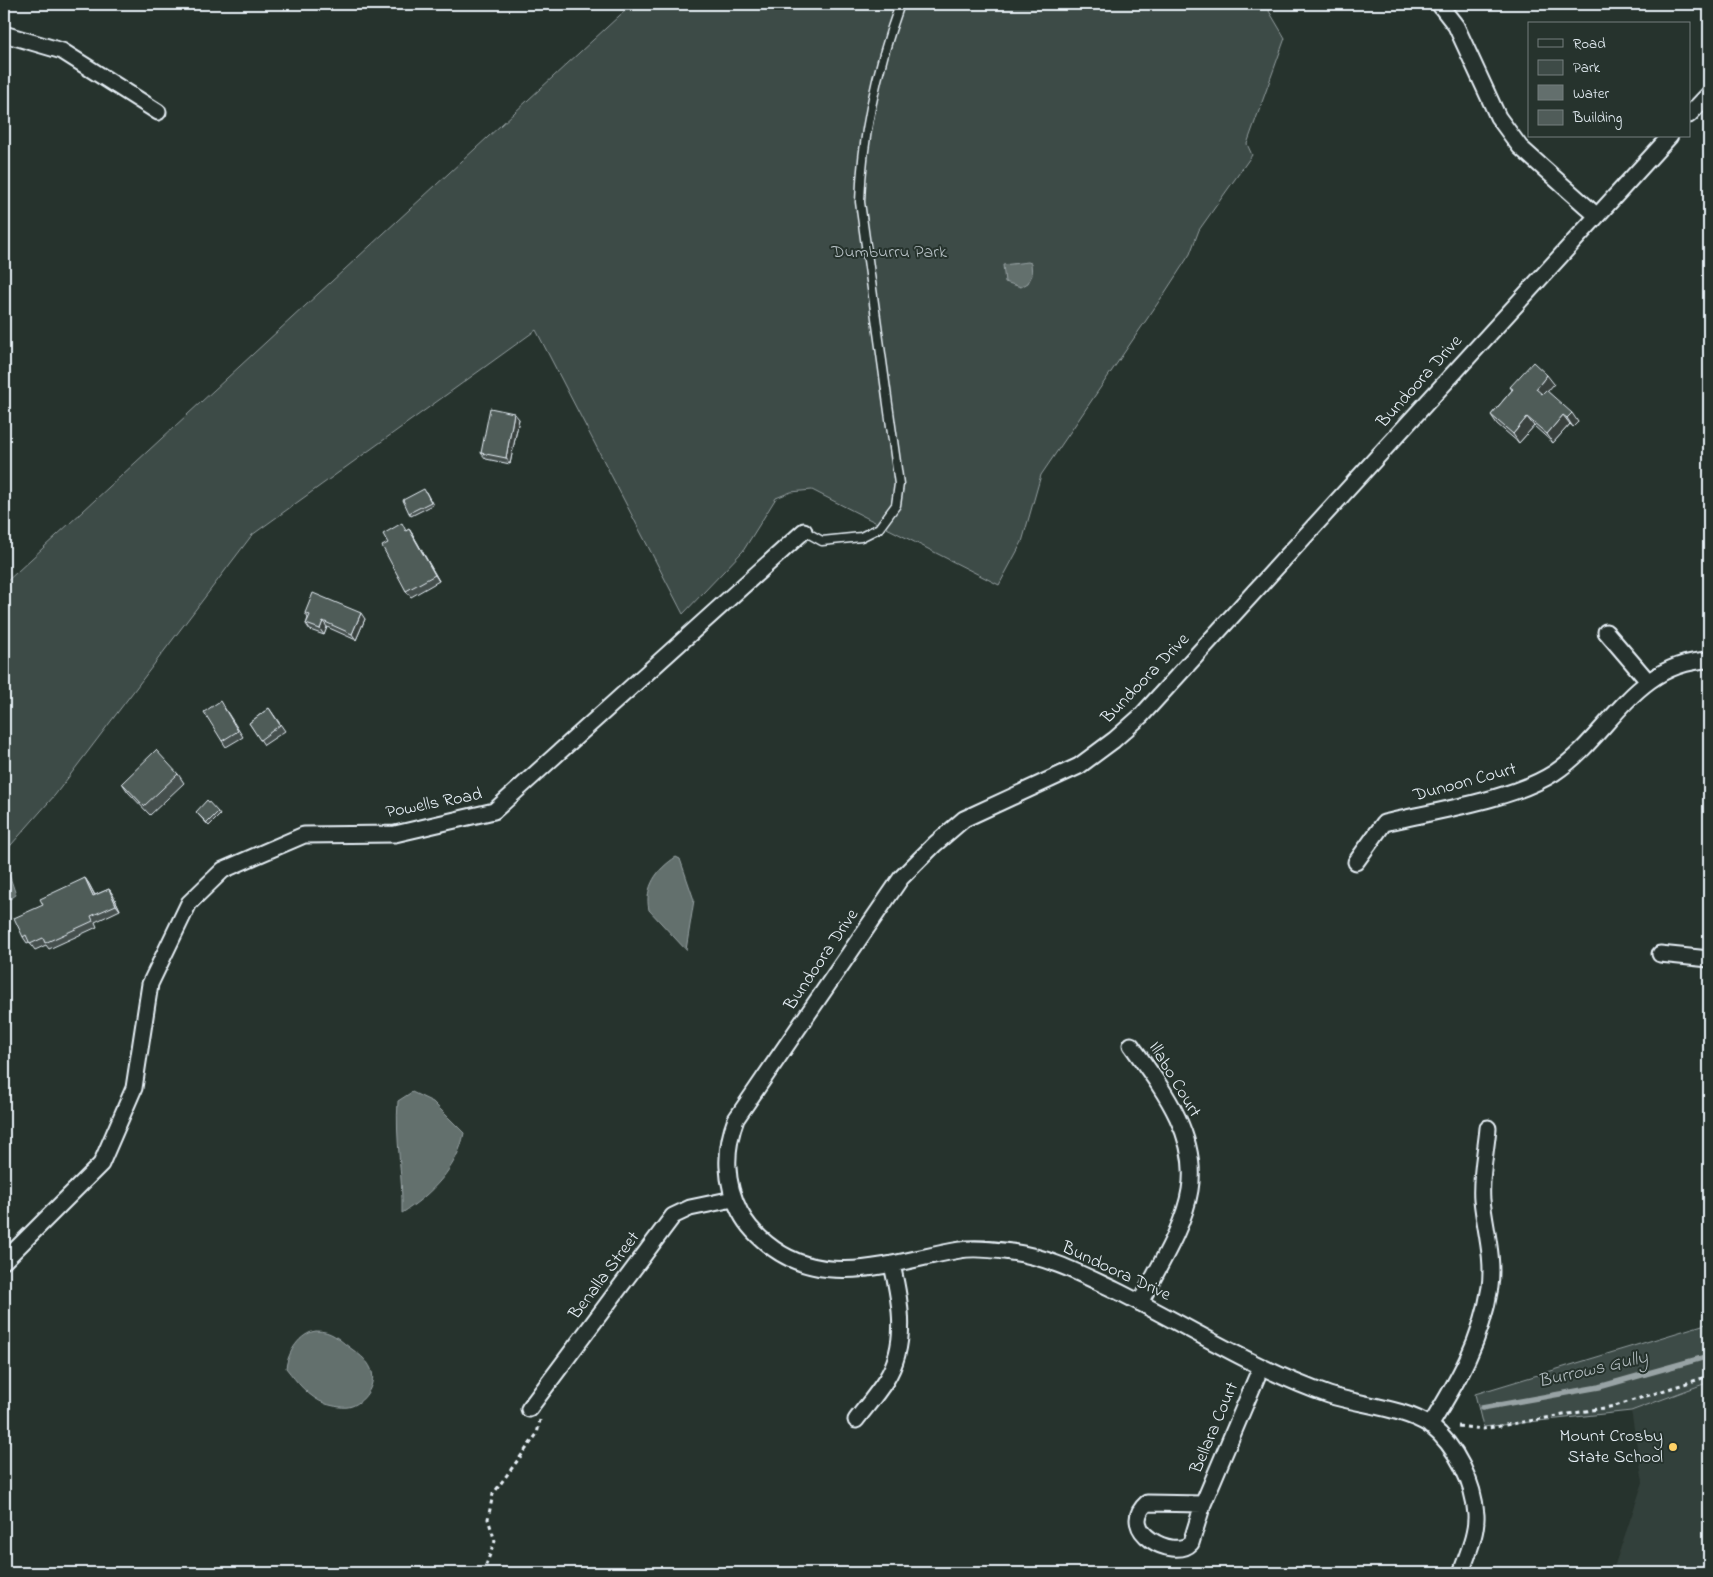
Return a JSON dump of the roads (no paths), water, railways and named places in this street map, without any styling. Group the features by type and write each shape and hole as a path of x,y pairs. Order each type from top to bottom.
{"street":[{"path":"1439,4 1456,26 1498,117 1520,147 1597,216"},
{"path":"4,34 62,51 158,112"},
{"path":"1690,115 1709,94"},
{"name":"Bundoora Drive","path":"1461,1573 1471,1545 1476,1516 1471,1484 1457,1458 1430,1426 1410,1416 1343,1400 1294,1382 1261,1367 1061,1264 1012,1252 963,1249 892,1265 848,1270 815,1268 788,1259 756,1234 745,1222 733,1199 727,1168 730,1136 736,1119 901,878 935,844 964,819 1078,766 1114,740 1141,716 1668,138"},
{"name":"Powells Road","path":"4,1261 101,1164 134,1088 150,984 189,903 223,870 304,835 395,834 494,811 804,531"},
{"path":"1606,632 1648,680"},
{"name":"Dunoon Court","path":"1356,862 1384,823 1513,792 1554,773 1582,749 1648,680 1672,668 1698,660 1709,660"},
{"path":"1660,954 1709,959"},
{"name":"Illabo Court","path":"1131,1044 1161,1087 1178,1118 1187,1140 1190,1166 1190,1190 1182,1219 1140,1303"},
{"path":"1430,1426 1465,1367 1482,1325 1488,1295 1490,1248 1482,1198 1488,1128"},
{"name":"Benalla Street","path":"531,1407 673,1216 690,1208 733,1199"},
{"path":"856,1420 887,1379 900,1349 900,1300 892,1265"},
{"name":"Bellara Court","path":"1203,1504 1261,1367"}],"lane":[{"path":"804,531 822,541 861,537 879,528 896,505 899,484 860,202 861,164 867,118 879,71 900,4"}],"water":[{"path":"1031,263 1032,275 1028,283 1021,287 1005,282 1003,265"},
{"path":"676,857 680,859 694,900 686,950 649,910 648,902 650,886 654,879 663,867"},
{"path":"9,874 16,895 10,899 5,895 4,875"},
{"path":"412,1092 433,1102 464,1133 456,1157 442,1179 423,1198 402,1213 398,1101"},
{"path":"316,1331 326,1332 334,1336 362,1356 369,1365 373,1380 366,1396 357,1404 343,1407 329,1405 320,1401 303,1389 286,1368 289,1356 300,1339"}],"waterway":[{"name":"Burrows Gully","path":"1482,1408 1599,1387 1709,1356"}],"place":[{"name":"Mount Crosby State School","path":"1673,1447"}],"park label":[{"name":"Dumburru Park","path":"889,253"}]}
